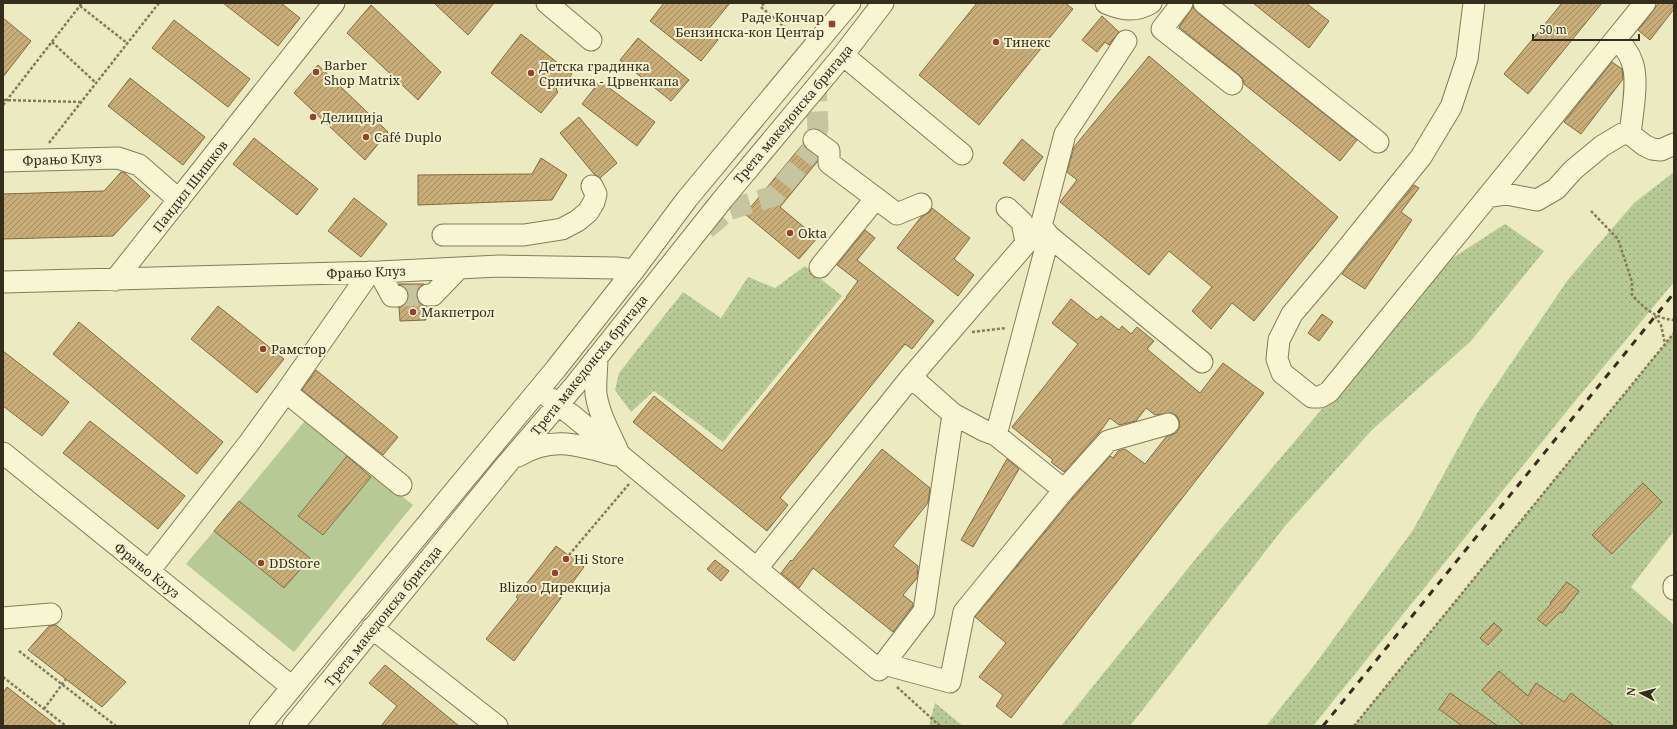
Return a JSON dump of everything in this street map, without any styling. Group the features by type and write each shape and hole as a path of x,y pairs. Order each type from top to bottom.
{"street":[{"name":"Пандил Шишков","path":"115,280 334,3"},
{"path":"547,3 591,40"},
{"name":"Трета македонска бригада","path":"260,726 538,390 625,269 687,199 850,3"},
{"name":"Трета македонска бригада","path":"293,726 507,464 597,357 723,199 843,55 883,3"},
{"path":"1106,3 1129,10 1140,8 1151,3"},
{"path":"1182,3 1162,29 1232,84"},
{"path":"1204,3 1378,142"},
{"path":"1474,3 1467,59 1451,107 1421,157 1343,254 1292,314 1279,340 1277,358 1282,373 1312,397 1320,397 1329,392 1645,3"},
{"path":"1616,39 1627,50 1633,62 1635,84 1630,134"},
{"path":"996,435 1025,326 1065,134 1126,41"},
{"path":"843,55 962,154"},
{"path":"1487,197 1506,194 1537,200 1556,189 1574,170 1602,146 1622,134 1630,134 1644,145 1652,149 1661,150 1674,144"},
{"path":"814,140 829,151 829,163 898,214 921,204"},
{"name":"Фрањо Клуз","path":"3,161 118,158 139,165 179,200"},
{"path":"443,235 524,235 562,229 577,221 588,212 594,202 596,194 592,186"},
{"path":"820,267 876,198"},
{"path":"1007,208 1022,222 1026,242"},
{"path":"757,568 945,336 1026,242 1045,231"},
{"path":"1045,231 1202,362"},
{"path":"498,235 499,266"},
{"name":"Фрањо Клуз","path":"115,280 291,273 375,272 499,266 625,269"},
{"path":"428,295 433,295 459,268"},
{"path":"149,571 286,392 375,272 392,296 397,296"},
{"path":"3,282 115,280"},
{"path":"597,357 596,393 607,428 621,457"},
{"path":"911,377 953,414 985,431 996,435 1064,490"},
{"path":"538,390 558,404 757,568 882,667 950,682 964,612 1064,490 1108,441 1168,424"},
{"path":"286,392 401,485"},
{"path":"882,667 924,611 953,414"},
{"path":"507,464 538,446 552,443 564,443 579,446 621,457"},
{"name":"Фрањо Клуз","path":"3,453 292,687"},
{"path":"3,618 51,614"},
{"path":"372,628 497,726"}],"path":[{"path":"36,160 159,3"},
{"path":"764,3 761,7 803,42"},
{"path":"3,105 81,4 127,43"},
{"path":"52,42 96,83"},
{"path":"3,100 82,102"},
{"path":"1592,211 1618,239 1632,282 1632,296 1641,305 1655,315 1674,320"},
{"path":"1655,315 1660,325 1665,344"},
{"path":"945,336 1025,326"},
{"path":"1354,726 1674,333"},
{"path":"569,555 640,471"},
{"path":"19,651 116,726"},
{"path":"882,667 940,726"},
{"path":"3,677 66,726"},
{"path":"44,708 66,679"}],"green space":[{"path":"1674,172 1674,282 1571,406 1313,726 1266,726 1313,667 1413,530 1478,412 1567,281 1634,203"},
{"path":"1505,224 1544,251 1471,341 1372,430 1285,526 1130,726 1061,726 1198,556 1445,263"},
{"path":"805,266 842,296 723,442 654,391 631,412 615,390 619,373 683,292 721,318 748,277 775,288"},
{"path":"1674,333 1674,531 1631,587 1674,625 1674,726 1614,726 1571,693 1545,726 1354,726"},
{"path":"308,417 349,454 298,516 323,535 374,473 413,505 294,652 186,564 214,531 284,588 310,558 239,501"},
{"path":"935,703 963,726 929,726"}],"building":[{"path":"223,3 281,3 300,18 278,46"},
{"path":"434,3 494,3 468,35"},
{"path":"664,3 730,3 707,31 718,40 701,61 650,21"},
{"name":"Тинекс","path":"977,3 1065,3 1073,9 979,125 919,75"},
{"path":"1253,3 1306,3 1329,21 1309,48"},
{"path":"1562,3 1602,3 1528,94 1504,74"},
{"path":"1659,3 1674,3 1674,9 1650,40 1638,30"},
{"path":"371,5 441,72 418,100 347,33"},
{"path":"1193,7 1197,12 1357,140 1340,161 1244,84 1243,79 1239,75 1179,27"},
{"path":"1102,16 1119,32 1109,45 1105,42 1097,52 1082,40"},
{"path":"3,18 31,41 3,77"},
{"path":"174,20 250,79 228,107 152,48"},
{"name":"Детска градинка Срничка - Црвенкапа","path":"521,34 572,74 561,88 558,87 556,89 558,92 541,113 491,73"},
{"path":"638,38 689,80 671,101 620,60"},
{"path":"1149,56 1338,217 1254,321 1232,303 1211,329 1192,311 1212,287 1169,251 1149,275 1060,202 1077,180 1067,172 1074,147"},
{"path":"1612,62 1622,69 1623,79 1581,134 1564,122"},
{"path":"318,65 388,132 365,160 294,93"},
{"path":"130,78 205,137 183,165 108,106"},
{"path":"600,81 655,122 637,146 582,104"},
{"path":"579,117 617,163 600,178 594,174 560,133"},
{"path":"254,138 318,189 297,215 233,164"},
{"path":"1022,139 1043,157 1024,181 1003,163"},
{"path":"803,144 807,150 817,157 817,162 780,207 817,238 799,259 745,214"},
{"path":"541,158 567,175 552,200 418,205 418,175 532,174"},
{"path":"121,172 125,173 150,196 113,236 3,239 3,194 104,191"},
{"path":"1414,185 1419,188 1401,212 1412,220 1365,289 1342,274"},
{"path":"354,198 387,224 361,257 328,231"},
{"path":"932,208 970,238 954,259 974,275 958,296 897,248 921,217 930,212"},
{"path":"865,230 875,238 857,260 934,321 912,349 905,344 780,498 788,505 767,531 633,422 654,396 722,451 847,297 858,281 837,265"},
{"name":"Макпетрол","path":"399,284 424,284 418,289 416,295 418,301 426,306 426,320 400,321 399,307 407,302 409,296 407,290"},
{"path":"1071,299 1097,320 1101,316 1119,330 1122,326 1131,334 1137,327 1154,341 1147,349 1200,393 1223,363 1264,393 1011,718 996,706 1003,695 979,677 1006,643 975,617 1073,498 1110,456 1113,458 1118,451 1125,449 1145,464 1166,437 1176,433 1180,427 1177,416 1171,413 1155,415 1146,408 1136,421 1119,425 1110,418 1099,433 1064,472 1051,462 1053,460 1012,427 1078,344 1052,323"},
{"path":"218,306 284,359 257,393 191,339"},
{"path":"1322,314 1333,322 1319,341 1308,333"},
{"path":"79,322 223,442 197,474 53,354"},
{"path":"3,351 69,402 42,436 3,406"},
{"path":"316,370 398,437 383,455 302,390"},
{"path":"90,421 185,496 158,529 63,453"},
{"path":"882,449 930,488 928,503 893,546 918,566 917,578 903,595 913,603 913,606 893,632 813,568 799,588 781,573"},
{"path":"347,456 371,477 323,535 298,516"},
{"path":"1007,459 1019,469 973,547 961,540"},
{"path":"1643,483 1662,502 1612,554 1592,535"},
{"path":"239,501 310,558 284,588 214,531"},
{"path":"556,546 584,567 514,661 486,639 518,599 516,597"},
{"path":"715,560 729,571 721,581 707,569"},
{"path":"1567,582 1579,591 1562,613 1560,612 1546,626 1537,619 1551,604 1550,603"},
{"path":"1494,623 1502,630 1488,645 1480,638"},
{"path":"56,625 126,682 102,707 28,650 49,626"},
{"path":"385,665 459,726 381,726 397,706 369,683"},
{"path":"1499,671 1528,696 1536,683 1564,702 1571,693 1614,726 1524,726 1482,690"},
{"path":"7,687 57,726 3,726 3,693"},
{"path":"1450,693 1498,726 1462,726 1439,709"}],"tunnel":[{"path":"706,229 728,210 774,196 811,151 818,128 816,86"},
{"path":"397,296 428,295"}],"railway":[{"path":"1323,726 1674,293"}],"place":[{"name":"Раде Кончар Бензинска-кон Центар","path":"832,24"},
{"name":"Тинекс","path":"996,42"},
{"name":"Barber Shop Matrix","path":"316,72"},
{"name":"Детска градинка Срничка - Црвенкапа","path":"531,73"},
{"name":"Делиција","path":"313,117"},
{"name":"Café Duplo","path":"366,137"},
{"name":"Okta","path":"790,233"},
{"name":"Макпетрол","path":"413,312"},
{"name":"Рамстор","path":"263,349"},
{"name":"Hi Store","path":"566,559"},
{"name":"DDStore","path":"261,563"},
{"name":"Blizoo Дирекција","path":"555,573"}]}
